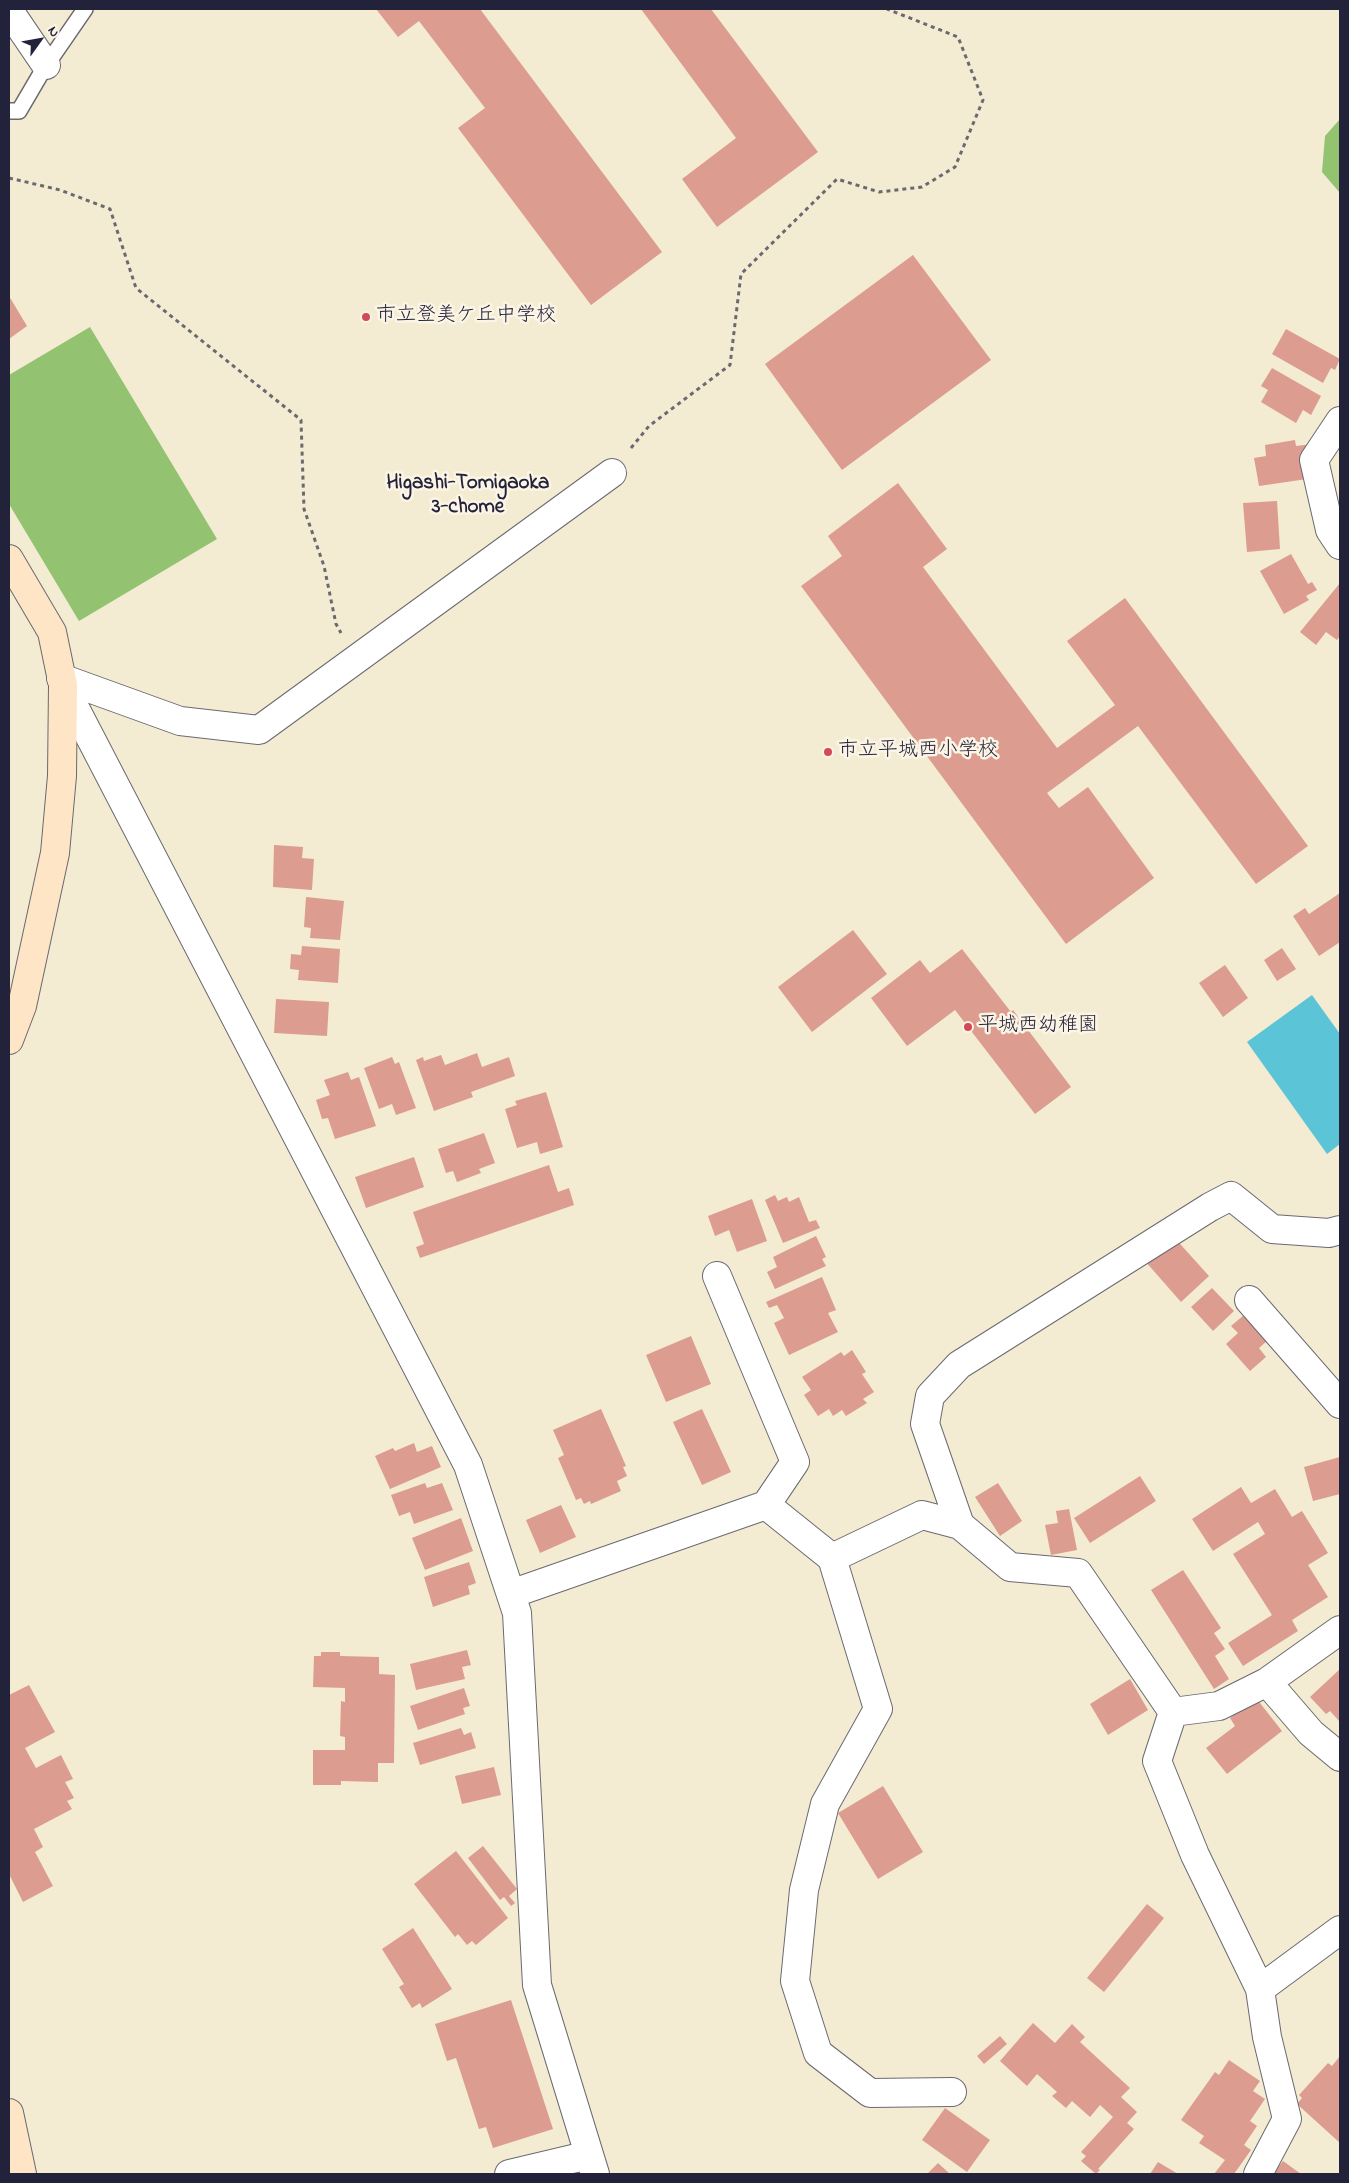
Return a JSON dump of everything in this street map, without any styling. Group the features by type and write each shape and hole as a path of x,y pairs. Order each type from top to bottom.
{"street":[{"path":"10,11 46,65"},
{"path":"1340,421 1314,460 1330,530 1340,545"},
{"path":"62,681 180,722 259,730 612,473"},
{"path":"9,1040 22,1006 55,853 62,776 62,681 52,632 12,572"},
{"path":"62,681 468,1465 517,1613 537,1985 592,2165 509,2174"},
{"path":"960,1525 925,1424 930,1396 959,1365 1210,1207 1231,1196 1272,1229 1329,1233 1340,1230"},
{"path":"511,1594 766,1505 795,1462 717,1276"},
{"path":"1249,1300 1340,1404"},
{"path":"766,1505 832,1558 878,1709 825,1804 804,1890 795,1981 818,2053 870,2093 952,2092"},
{"path":"832,1558 922,1514 960,1525 1010,1566 1078,1573 1173,1712"},
{"path":"1173,1712 1219,1706 1267,1682 1340,1630"},
{"path":"1267,1682 1311,1732 1340,1757"},
{"path":"1173,1712 1157,1761 1195,1854 1260,1989 1267,2038 1287,2119 1258,2174"},
{"path":"1260,1989 1340,1930"},
{"path":"9,2114 22,2174"}],"lane":[{"path":"9,111 19,110 46,65 85,9"}],"path":[{"path":"612,473 648,426 730,365 741,274 837,179 879,192 922,187 955,167 983,100 958,37 887,9"},
{"path":"9,178 60,190 110,209 136,288 300,420 304,509 324,566 336,624 358,658"}],"green space":[{"path":"1340,119 1340,193 1322,172 1325,136"},
{"path":"90,327 217,539 79,621 9,504 9,375"}],"water":[{"path":"1312,995 1340,1034 1340,1144 1327,1154 1247,1042"}],"building":[{"path":"376,9 480,9 662,252 591,305 458,128 485,108 419,21 398,37"},
{"path":"641,9 711,9 818,152 717,227 682,179 736,138"},
{"path":"913,255 991,360 842,470 765,364"},
{"path":"9,296 27,326 9,339"},
{"path":"1286,329 1340,359 1335,370 1331,368 1323,383 1272,354"},
{"path":"1272,368 1321,396 1311,415 1303,410 1296,423 1261,402 1268,390 1261,386"},
{"path":"1295,440 1296,446 1313,444 1307,479 1259,486 1254,458 1266,456 1265,445"},
{"path":"898,483 947,549 923,567 1057,748 1115,705 1067,641 1125,598 1308,846 1256,884 1138,726 1047,793 1059,808 1088,787 1154,878 1066,944 801,586 842,556 828,536"},
{"path":"1277,501 1280,549 1247,552 1243,503"},
{"path":"1291,554 1308,584 1312,582 1317,590 1306,596 1309,600 1284,614 1260,571"},
{"path":"1340,583 1340,636 1337,640 1326,632 1316,645 1300,632"},
{"path":"274,845 303,847 302,858 314,859 312,890 273,887"},
{"path":"1340,893 1340,942 1319,956 1293,916 1305,908 1309,914"},
{"path":"306,897 344,901 340,940 310,938 311,928 304,927"},
{"path":"853,930 887,974 812,1032 778,987"},
{"path":"302,946 340,949 338,983 298,980 299,970 290,969 291,954 301,955"},
{"path":"1282,948 1296,969 1277,981 1264,960"},
{"path":"962,949 1011,1012 1013,1010 1071,1087 1035,1114 955,1010 907,1046 871,998 920,960 930,973"},
{"path":"1225,965 1248,998 1223,1017 1199,983"},
{"path":"276,999 329,1002 327,1036 274,1033"},
{"path":"477,1053 482,1067 509,1057 515,1076 471,1092 473,1097 434,1111 416,1060 423,1057 424,1061 441,1055 445,1065"},
{"path":"392,1057 395,1064 399,1062 416,1108 396,1115 392,1104 379,1109 364,1068"},
{"path":"348,1072 351,1080 359,1077 376,1126 335,1139 328,1118 322,1119 316,1100 330,1095 324,1080"},
{"path":"546,1092 563,1147 540,1154 537,1142 517,1148 505,1109 517,1105 515,1101"},
{"path":"484,1133 495,1163 479,1169 481,1173 457,1182 453,1171 446,1173 438,1149"},
{"path":"414,1157 424,1187 366,1208 355,1177"},
{"path":"549,1165 558,1192 569,1188 574,1205 420,1258 416,1247 424,1244 413,1212"},
{"path":"775,1195 778,1201 787,1197 789,1202 799,1197 809,1222 816,1220 820,1228 783,1243 765,1200"},
{"path":"752,1199 767,1241 737,1252 729,1230 715,1236 708,1216"},
{"path":"816,1236 826,1257 822,1259 826,1266 775,1289 767,1272 777,1267 773,1257"},
{"path":"1173,1236 1209,1276 1181,1302 1145,1261"},
{"path":"822,1277 836,1310 828,1313 838,1332 789,1355 774,1323 784,1318 777,1305 769,1308 766,1302"},
{"path":"1212,1288 1234,1311 1213,1331 1191,1307"},
{"path":"1244,1315 1267,1341 1259,1348 1266,1357 1250,1371 1226,1344 1238,1333 1231,1326"},
{"path":"691,1336 711,1384 666,1402 646,1355"},
{"path":"852,1350 866,1372 862,1374 874,1392 863,1399 867,1403 846,1416 842,1410 833,1416 829,1409 818,1416 804,1395 811,1390 802,1377 841,1352 844,1356"},
{"path":"601,1409 626,1466 623,1467 627,1476 617,1481 621,1491 591,1504 590,1501 584,1504 581,1498 576,1500 558,1458 564,1455 553,1430"},
{"path":"702,1409 731,1472 702,1485 673,1422"},
{"path":"414,1443 417,1452 432,1446 441,1467 390,1489 375,1456 393,1448 395,1451"},
{"path":"1340,1457 1340,1494 1313,1501 1304,1467"},
{"path":"1140,1476 1156,1501 1090,1543 1074,1518"},
{"path":"425,1483 427,1488 442,1483 453,1510 414,1524 410,1512 399,1516 391,1495"},
{"path":"998,1483 1022,1521 1000,1536 975,1497"},
{"path":"1241,1487 1251,1503 1275,1489 1292,1517 1302,1511 1328,1553 1308,1565 1328,1597 1292,1620 1298,1631 1243,1666 1228,1643 1272,1615 1233,1554 1265,1534 1258,1522 1213,1551 1192,1519"},
{"path":"561,1505 576,1537 540,1553 526,1520"},
{"path":"1069,1509 1077,1550 1051,1555 1045,1525 1058,1523 1056,1511"},
{"path":"461,1518 473,1551 425,1570 412,1538"},
{"path":"469,1562 476,1583 468,1586 470,1594 433,1607 424,1577"},
{"path":"1183,1570 1221,1628 1214,1633 1225,1649 1215,1656 1229,1679 1214,1689 1151,1590"},
{"path":"467,1650 471,1665 462,1667 465,1679 416,1690 410,1664"},
{"path":"321,1652 340,1652 340,1656 379,1657 379,1674 395,1675 394,1763 378,1763 378,1782 341,1781 341,1785 313,1785 313,1750 345,1750 345,1737 340,1736 341,1701 345,1702 345,1688 313,1687 314,1656 321,1656"},
{"path":"1340,1669 1340,1722 1330,1711 1326,1714 1310,1697"},
{"path":"1130,1679 1148,1710 1108,1735 1090,1704"},
{"path":"29,1685 55,1732 25,1748 36,1768 61,1755 73,1779 65,1782 74,1798 67,1801 72,1809 34,1829 43,1847 35,1852 53,1886 23,1902 9,1874 9,1695"},
{"path":"464,1688 470,1706 463,1708 465,1714 418,1730 410,1706"},
{"path":"1256,1698 1282,1731 1227,1774 1206,1748 1235,1726 1230,1718"},
{"path":"461,1728 464,1735 471,1732 476,1748 420,1765 413,1743"},
{"path":"494,1767 501,1795 462,1804 455,1776"},
{"path":"883,1786 923,1852 878,1879 838,1813"},
{"path":"483,1846 517,1889 509,1896 515,1903 511,1906 504,1897 500,1900 468,1858"},
{"path":"456,1851 508,1918 476,1945 472,1941 467,1945 458,1934 455,1937 414,1884"},
{"path":"1147,1904 1164,1918 1104,1992 1087,1978"},
{"path":"413,1928 452,1989 422,2008 420,2003 412,2008 399,1987 404,1984 382,1949"},
{"path":"511,2000 553,2129 493,2148 486,2127 479,2129 456,2058 447,2061 435,2024"},
{"path":"1033,2023 1055,2043 1072,2024 1085,2037 1080,2042 1130,2088 1121,2097 1137,2112 1127,2123 1134,2129 1098,2169 1100,2170 1096,2174 1081,2161 1086,2156 1081,2152 1113,2117 1100,2105 1090,2117 1072,2101 1066,2108 1052,2096 1057,2092 1037,2074 1027,2086 1000,2061"},
{"path":"1000,2036 1007,2044 984,2064 977,2056"},
{"path":"1340,2056 1340,2143 1297,2104 1302,2098 1299,2095 1328,2063 1332,2066"},
{"path":"1229,2060 1260,2081 1253,2091 1265,2099 1250,2121 1257,2126 1244,2145 1251,2150 1234,2174 1214,2174 1225,2160 1199,2143 1204,2136 1181,2120 1215,2072 1219,2075"},
{"path":"945,2108 990,2140 967,2172 922,2140"},
{"path":"1283,2161 1301,2174 1273,2174"},
{"path":"1158,2162 1178,2174 1150,2174"},
{"path":"938,2163 950,2174 927,2174"}],"place":[{"name":"市立登美ケ丘中学校","path":"366,317"},
{"name":"市立平城西小学校","path":"828,752"},
{"name":"平城西幼稚園","path":"968,1027"}],"district":[{"name":"Higashi-Tomigaoka 3-chome","path":"468,497"}]}
